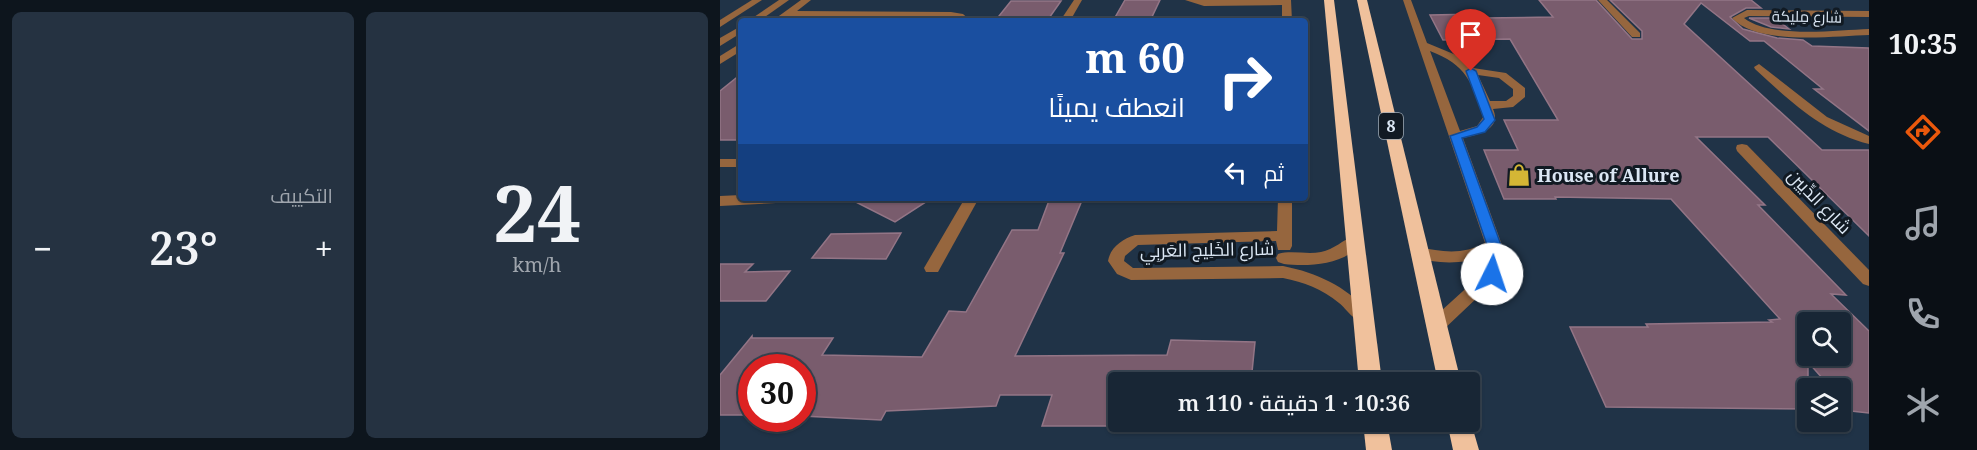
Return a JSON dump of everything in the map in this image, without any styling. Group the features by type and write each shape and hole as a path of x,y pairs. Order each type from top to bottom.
{"highway":[{"path":"1329,0 1370,372"},
{"name":"8","path":"1362,0 1447,372"},
{"path":"1376,432 1379,450"},
{"path":"1462,432 1466,450"}],"street":[{"path":"758,18 785,0"},
{"path":"782,18 807,0"},
{"path":"1067,18 1078,0"},
{"path":"1189,0 1204,3 1287,1 1287,18"},
{"path":"1407,0 1494,245 1492,274 1436,326"},
{"path":"1602,0 1636,35"},
{"path":"720,24 749,1"},
{"name":"شارع مِليكة","path":"1869,14 1752,13 1742,14 1737,18 1747,26 1768,31 1869,32"},
{"path":"788,14 951,15 962,18"},
{"path":"720,43 738,31"},
{"path":"1422,45 1458,58 1471,71 1486,105 1490,120 1486,127 1455,136"},
{"path":"720,61 738,48"},
{"path":"1759,67 1821,121 1847,134 1869,140"},
{"path":"1471,71 1502,75 1519,88 1519,97 1509,105 1486,105"},
{"name":"شارع الدِّيين","path":"1742,148 1869,280"},
{"path":"720,163 738,163"},
{"path":"720,201 738,200"},
{"path":"932,268 970,201"},
{"path":"1284,265 1285,201"},
{"name":"شارع الخَلِيج العَربِي","path":"1284,236 1135,240 1124,245 1117,254 1116,262 1120,270 1131,274 1284,265 1325,258 1343,251 1355,241"},
{"path":"1419,253 1461,257 1485,251 1494,245"},
{"name":"شارع الخَلِيج العَربِي","path":"1284,265 1329,285 1348,298 1363,316"}],"building":[{"path":"1125,0 1160,0 1151,18 1115,18"},
{"path":"1539,0 1596,0 1632,39 1642,39 1642,31 1610,0 1751,0 1761,8 1746,8 1730,17 1743,29 1777,38 1803,40 1812,46 1869,48 1869,131 1814,89 1823,89 1764,41 1750,41 1701,3 1684,24 1822,150 1869,150 1869,236 1768,137 1696,137 1765,205 1758,205 1846,295 1831,294 1849,312 1797,312 1797,366 1808,366 1808,378 1797,378 1797,409 1606,407 1570,327 1648,327 1646,324 1772,322 1769,320 1780,319 1671,199 1555,197 1556,199 1504,199 1484,150 1518,150 1504,120 1558,120 1510,39 1443,40 1430,15 1480,14 1483,18 1553,17"},
{"path":"1011,1 1061,1 1049,18 997,18"},
{"path":"1749,18 1775,18 1789,29 1771,27"},
{"path":"738,76 738,140 720,140 720,91"},
{"path":"854,201 927,201 895,222"},
{"path":"1049,201 1082,201 1060,253 1064,253 1015,356 1167,355 1171,340 1255,342 1252,372 1108,372 1108,426 1042,426 1052,395 1000,395 996,406 886,411 881,420 816,417 816,354 738,354 738,415 720,415 720,375 752,336 752,338 833,338 822,355 922,357 949,311 966,312 1012,230 1038,230"},
{"path":"901,233 886,259 812,258 831,234"},
{"path":"720,264 753,264 745,272 790,271 766,301 720,301"},
{"path":"1851,313 1869,331 1869,413 1851,411 1851,378 1822,378 1812,366 1851,366"}],"place":[{"name":"House of Allure","path":"1519,175"}],"route":[{"path":"1471,71 1490,120 1481,130 1455,136 1494,245 1492,274"}]}
